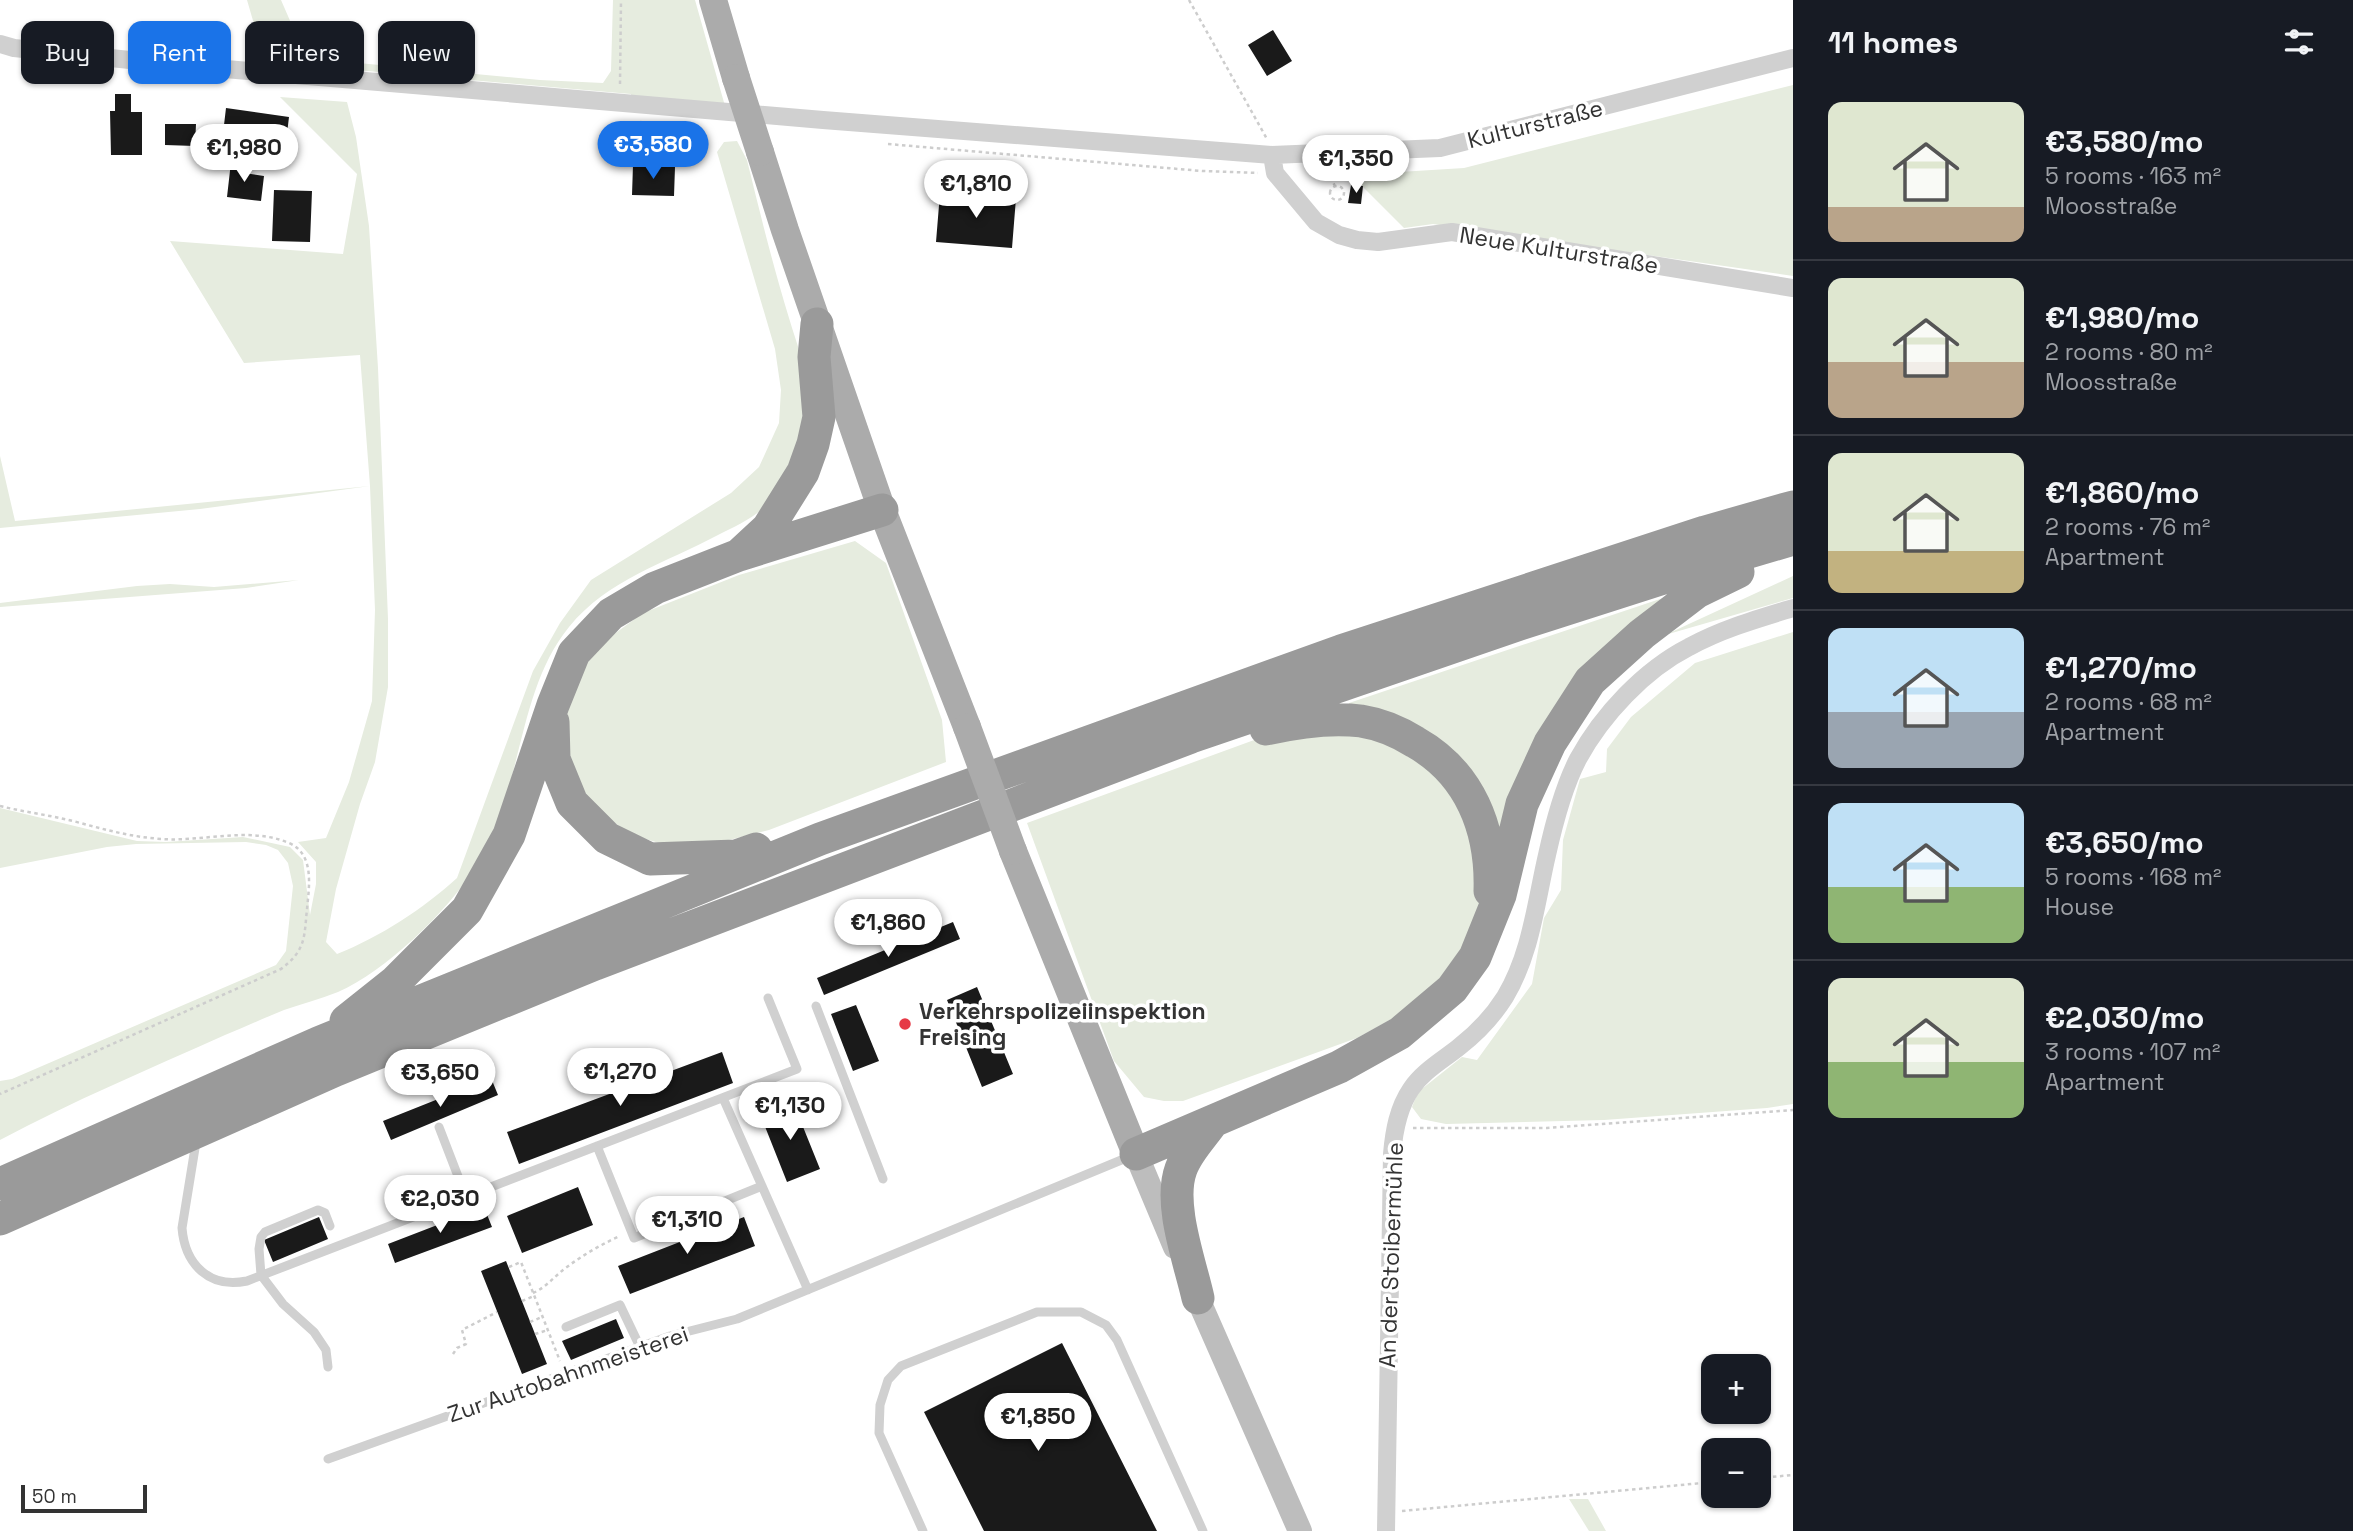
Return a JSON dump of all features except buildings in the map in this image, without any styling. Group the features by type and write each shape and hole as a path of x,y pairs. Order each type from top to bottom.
{"highway":[{"path":"739,555 768,528 803,472 813,444 819,417 814,357 817,324"},
{"path":"0,1184 318,1043 820,839 1341,651 1705,532 1793,507"},
{"path":"318,1043 394,982 467,910 509,835 553,705 574,653 611,614 655,588 739,555 882,510"},
{"path":"0,1219 336,1070 596,964 1191,737 1520,624 1793,539"},
{"path":"1136,1154 1339,1068 1400,1033 1452,989 1475,957 1500,895 1522,804 1550,743 1590,681 1642,634 1697,592 1750,566 1793,554"},
{"path":"553,705 554,759 572,803 607,838 650,859 736,856 789,838 820,839"},
{"path":"1191,737 1230,738 1284,725 1339,720 1363,721 1387,728 1425,747 1445,762 1460,780 1476,808 1488,844 1489,918"},
{"path":"1198,1298 1178,1212 1177,1181 1189,1153 1211,1124"}],"main road":[{"path":"713,0 760,152 882,510 1013,851 1136,1154 1300,1531"}],"street":[{"path":"0,44 14,48 178,65 1272,155"},
{"name":"Kulturstraße","path":"1272,155 1440,148 1793,58"},
{"name":"Neue Kulturstraße","path":"1272,155 1275,173 1316,222 1339,235 1357,240 1378,242 1452,232 1793,288"},
{"name":"An der Stoibermühle","path":"1385,1531 1392,1154 1395,1128 1404,1101 1416,1082 1471,1038 1507,994 1526,948 1554,824 1570,778 1578,759 1603,724 1646,677 1687,647 1731,628 1793,608"}],"lane":[{"path":"197,1130 182,1228 183,1241 188,1253 207,1276 233,1284 797,1069 768,998"},
{"path":"816,1006 883,1179"},
{"path":"723,1098 808,1290"},
{"path":"439,1127 466,1197"},
{"path":"597,1146 634,1238 762,1186"},
{"name":"Zur Autobahnmeisterei","path":"328,1459 670,1336 737,1319 1136,1154"},
{"path":"328,1367 326,1350 314,1332 283,1304 261,1275 259,1249 261,1237 265,1232 318,1210 325,1213 330,1226"},
{"path":"566,1328 620,1304 640,1347"},
{"path":"923,1531 879,1433 880,1405 888,1380 901,1366 1037,1311 1081,1311 1106,1325 1117,1340 1203,1531"}],"path":[{"path":"621,0 628,103 648,152"},
{"path":"1189,0 1265,134 1272,155"},
{"path":"1325,168 1335,187"},
{"path":"1335,187 1341,187 1344,194"},
{"path":"1335,187 1330,193 1334,199 1339,200 1344,194"},
{"path":"1344,194 1349,194"},
{"path":"0,806 126,836 165,840 260,836 289,843 299,850 307,861 310,880 303,948 295,959 281,969 0,1094"},
{"path":"1395,1128 1547,1128 1793,1111"},
{"path":"522,1301 534,1295 583,1256 631,1231"},
{"path":"509,1267 521,1262 565,1374"},
{"path":"453,1354 457,1348 467,1344 462,1330 497,1312"},
{"path":"530,1322 542,1317"},
{"path":"536,1334 548,1330"},
{"path":"1771,1477 1793,1475"},
{"path":"1385,1513 1701,1483"}],"shaded area":[{"path":"247,0 281,0 290,21 253,21"},
{"path":"613,0 695,0 725,106 631,99 631,94 475,80 475,74 603,83 611,71"},
{"path":"364,64 378,65 378,72 364,71"},
{"path":"1793,85 1793,276 1433,224 1404,228 1351,175 1464,168"},
{"path":"280,97 347,102 356,137 369,226 378,368 388,619 388,687 375,762 336,889 326,942 337,954 400,921 430,901 457,878 533,671 560,623 591,580 731,493 759,467 779,423 781,390 775,349 717,152 724,142 737,141 747,160 804,368 806,412 785,474 761,510 735,527 620,584 584,610 569,627 551,653 538,683 502,811 490,841 462,887 413,940 375,970 338,992 284,1010 225,1035 0,1140 0,1081 12,1079 276,965 286,951 293,886 288,863 278,850 246,842 107,847 0,868 0,808 137,841 243,837 290,847 303,860 310,915 316,884 316,862 298,842 326,838 349,782 372,701 375,610 370,486 360,355 244,363 170,241 343,254 357,174"},
{"path":"0,456 15,521 370,486 200,509 0,528"},
{"path":"855,541 886,563 942,720 946,762 769,830 709,845 666,845 632,835 598,811 580,787 568,758 567,702 579,673 606,640 643,613 739,575"},
{"path":"1793,576 1793,598 1665,635"},
{"path":"299,580 246,588 0,607 0,603 137,586 170,584 214,587"},
{"path":"1669,596 1630,629 1501,868 1495,819 1349,708 1349,703"},
{"path":"1793,632 1793,1104 1604,1120 1446,1124 1421,1119 1412,1107 1418,1092 1462,1057 1477,1060 1532,984 1544,918 1561,890 1563,840 1580,779 1606,772 1607,749 1631,717 1695,663"},
{"path":"1276,732 1393,736 1470,809 1481,898 1472,933 1449,974 1399,1015 1357,1038 1183,1101 1144,1097 1114,1061 1027,823"},
{"path":"1569,1499 1588,1499 1606,1531 1589,1531"}],"place":[{"name":"Verkehrspolizeiinspektion Freising","path":"905,1024"}]}
